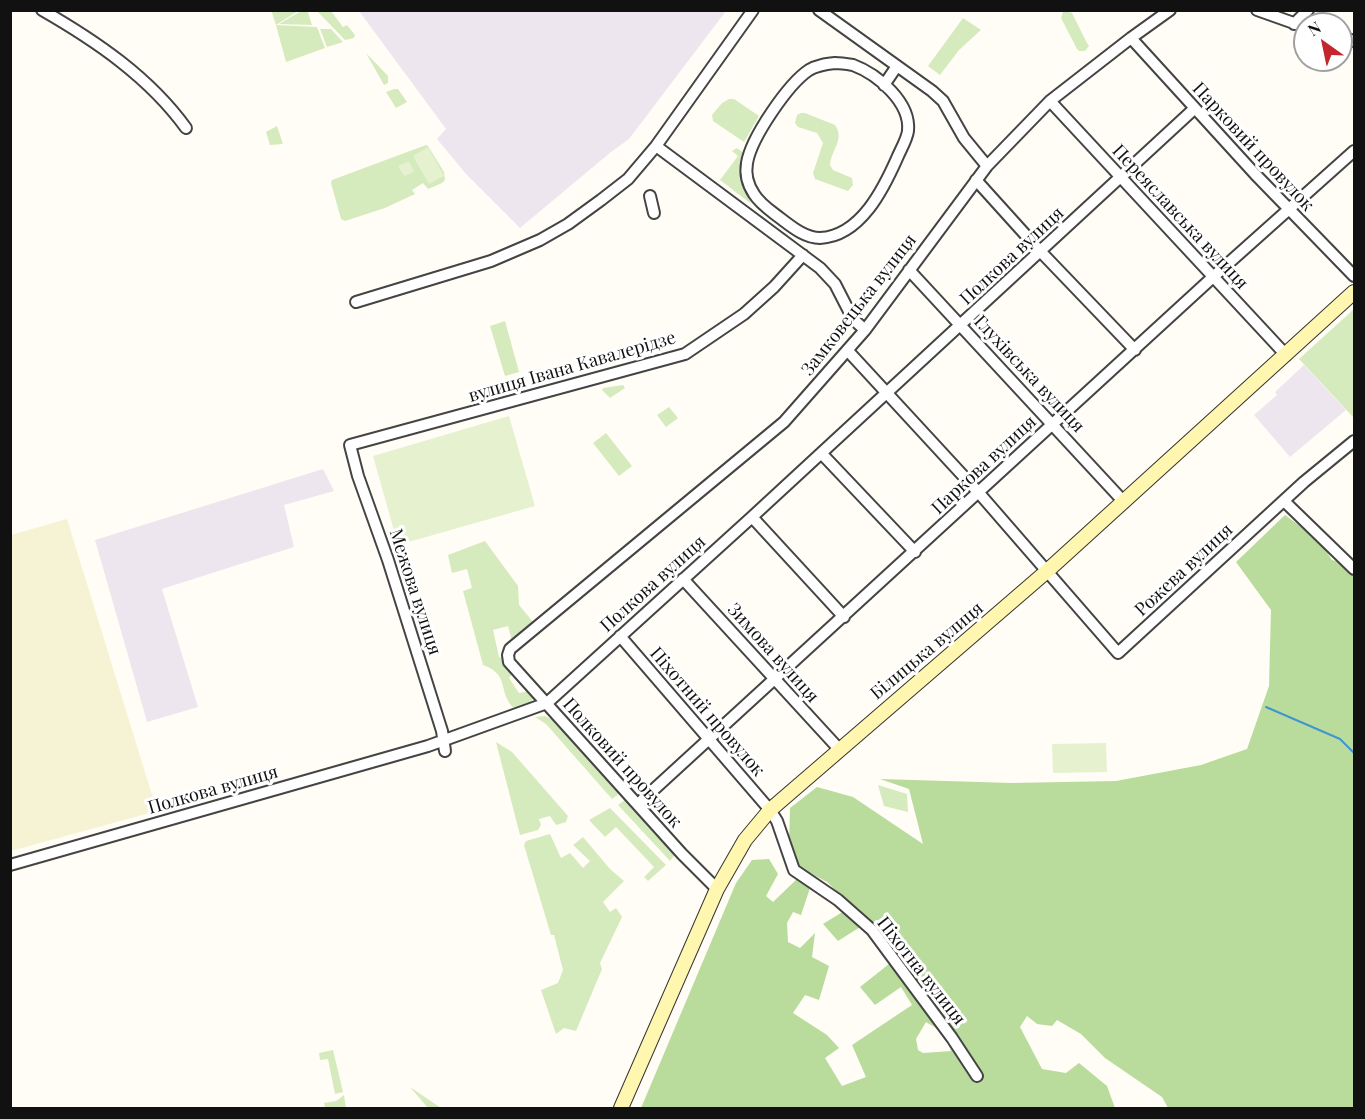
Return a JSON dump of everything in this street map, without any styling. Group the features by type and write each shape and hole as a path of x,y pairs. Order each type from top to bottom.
{"main road":[{"name":"Білицька вулиця","path":"621,1108 717,889 745,840 770,810 1125,502 1354,292"}],"street":[{"path":"42,10 85,36 142,79 162,98 186,128"},
{"path":"356,302 490,261 540,240 568,224 601,200 628,178 656,147 753,10"},
{"path":"819,10 943,101 964,138 987,166"},
{"name":"Замковецька вулиця","path":"508,656 516,642 784,422 865,330 987,166 1050,101 1170,10"},
{"path":"1257,10 1293,23"},
{"name":"Парковий провулок","path":"1131,38 1194,109 1354,276"},
{"path":"835,63 852,65 884,85 902,105 907,118 908,132 886,182 855,223 831,236 818,238 808,236 760,203 749,186 746,173 747,163 761,127 799,79 813,68 835,63"},
{"path":"884,85 897,66"},
{"name":"Переяславська вулиця","path":"1050,101 1286,355"},
{"name":"Полкова вулиця","path":"10,865 428,746 547,703 962,325 1194,109"},
{"path":"656,147 803,255 835,284 853,319 865,330"},
{"name":"Паркова вулиця","path":"638,804 775,681 1213,277 1354,151"},
{"path":"976,180 1135,350"},
{"path":"650,196 654,213"},
{"path":"750,216 760,203"},
{"name":"вулиця Івана Кавалерідзе","path":"350,445 685,354 744,314 774,287 803,255"},
{"name":"Глухівська вулиця","path":"909,270 1125,502"},
{"path":"848,351 979,493 1046,572"},
{"name":"Рожева вулиця","path":"1046,572 1118,653 1284,501 1354,441"},
{"name":"Межова вулиця","path":"350,445 358,476 388,560 445,752"},
{"path":"822,453 915,552"},
{"path":"1284,501 1354,569"},
{"path":"752,517 844,617"},
{"name":"Зимова вулиця","path":"683,579 839,749"},
{"name":"Піхотний провулок","path":"620,636 770,810"},
{"name":"Полковий провулок","path":"508,656 509,662 717,889"},
{"name":"Піхотна вулиця","path":"770,810 777,821 794,870 838,900 872,930 952,1038 977,1076"}],"shaded area":[{"path":"359,11 726,11 629,139 520,228 466,174 437,139 446,129"},
{"path":"1304,365 1346,410 1290,457 1254,415 1277,395 1275,392"},
{"path":"323,469 334,491 284,505 294,547 162,589 198,707 147,722 95,540"},
{"path":"67,519 157,811 11,851 11,535"}],"green space":[{"path":"271,10 298,10 298,11 276,25"},
{"path":"307,10 312,25 279,24 301,11"},
{"path":"317,11 331,11 343,27 347,25 355,35 354,38 345,40"},
{"path":"1063,12 1072,13 1089,46 1085,51 1077,49 1061,18"},
{"path":"963,18 981,30 959,50 940,75 928,66"},
{"path":"276,25 317,27 325,48 286,62"},
{"path":"320,29 331,29 343,42 327,47"},
{"path":"366,53 388,76 388,83 384,85"},
{"path":"398,89 407,102 396,108 386,92"},
{"path":"734,99 759,116 744,142 713,121 712,115 722,103"},
{"path":"801,113 835,125 839,135 830,165 833,170 852,178 853,185 848,191 815,179 813,173 823,143 817,133 798,127 795,123 797,115"},
{"path":"277,126 283,144 270,145 266,132"},
{"path":"426,145 444,172 445,180 442,183 428,189 423,183 412,190 415,194 385,208 345,221 341,219 332,180"},
{"path":"428,147 444,176 429,184 413,156"},
{"path":"737,148 745,154 741,170 751,196 750,203 720,180 738,156 732,151"},
{"path":"409,161 414,172 404,176 398,166"},
{"path":"1354,309 1354,418 1299,359"},
{"path":"505,321 519,372 505,376 490,326"},
{"path":"623,385 625,388 610,398 602,390 603,388"},
{"path":"669,407 678,418 666,427 657,415"},
{"path":"509,416 535,506 398,545 373,456"},
{"path":"606,433 632,466 619,476 593,443"},
{"path":"1285,515 1319,540 1332,560 1348,565 1354,571 1354,1108 1168,1108 1162,1097 1105,1058 1081,1034 1057,1020 1052,1026 1037,1024 1027,1016 1020,1027 1042,1069 1066,1073 1079,1063 1107,1086 1115,1108 641,1108 736,883 752,860 769,859 778,874 766,896 773,902 800,876 811,885 801,915 793,912 787,923 788,942 800,948 815,933 812,957 829,966 819,1000 805,995 793,1013 827,1035 839,1048 825,1058 842,1086 866,1077 852,1045 912,1005 901,987 875,1005 860,987 899,956 868,922 838,941 823,924 852,906 827,882 799,867 789,845 790,808 817,787 853,797 923,844 909,789 880,779 1012,783 1116,781 1201,765 1247,749 1269,686 1271,610 1236,562","holes":["926,1022 943,1032 951,1051 923,1053 918,1050 916,1039"]},
{"path":"485,541 518,586 519,605 533,622 512,641 508,626 493,630 499,657 512,670 509,678 519,693 530,691 534,697 530,703 514,708 506,696 501,679 492,669 483,665 463,591 472,588 467,569 452,573 448,555"},
{"path":"545,716 553,720 621,792 612,799 546,724 535,717"},
{"path":"496,742 512,752 568,816 566,822 556,825 550,816 539,819 541,825 538,830 520,835"},
{"path":"1106,743 1107,772 1053,773 1052,744"},
{"path":"878,785 907,794 908,812 884,806"},
{"path":"626,799 676,853 670,861 618,805"},
{"path":"610,808 666,865 648,881 644,877 654,867 616,827 605,837 589,820"},
{"path":"550,834 561,858 570,853 583,868 590,861 573,845 583,837 610,869 624,881 603,902 610,912 616,908 622,917 600,963 602,969 576,1031 564,1028 556,1034 541,990 558,983 563,970 554,935 551,935 524,845 526,841"},
{"path":"333,1050 343,1092 335,1094 328,1059 320,1060 319,1053"},
{"path":"410,1087 441,1108 428,1108"},
{"path":"344,1095 346,1108 325,1108 324,1103 336,1101"}],"waterway":[{"path":"1266,707 1340,739 1354,753"}]}
